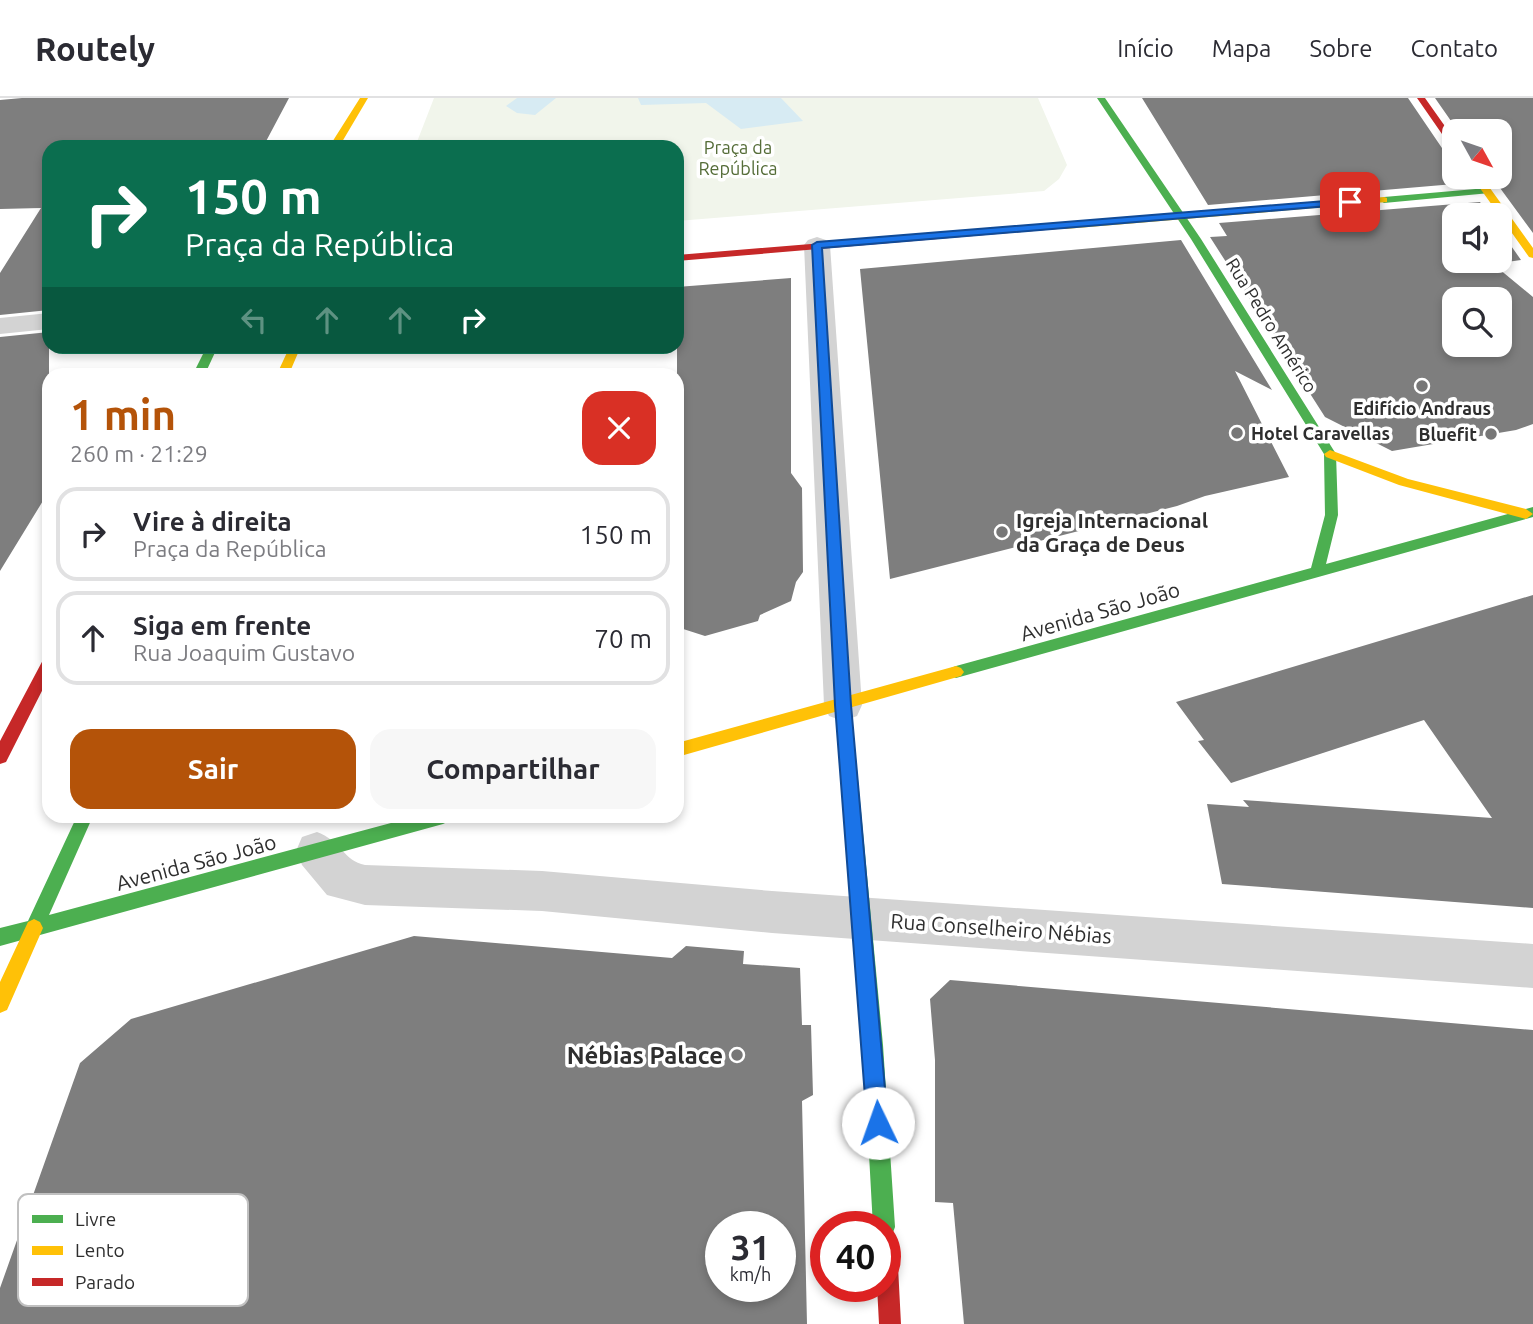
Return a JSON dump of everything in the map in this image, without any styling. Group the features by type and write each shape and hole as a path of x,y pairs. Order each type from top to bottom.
{"main road":[{"path":"338,140 364,98"},
{"path":"1101,98 1180,217"},
{"path":"1421,98 1442,128"},
{"path":"684,257 1487,191 1533,255"},
{"name":"Rua Pedro Américo","path":"1180,217 1330,454 1334,481 1333,509 1326,548 1316,573"},
{"path":"1330,454 1404,482 1529,513"},
{"name":"Avenida São João","path":"684,749 1529,513"},
{"path":"0,757 42,676"},
{"path":"843,705 863,918 883,1211"},
{"path":"0,1003 82,823"},
{"name":"Avenida São João","path":"0,937 417,823"},
{"path":"889,1302 890,1324"}],"street":[{"path":"817,245 843,705"},
{"path":"0,326 42,322"},
{"name":"Rua Conselheiro Nébias","path":"317,850 342,881 365,885 542,891 863,918 1533,966"}],"green space":[{"name":"Praça da República","path":"434,98 1038,98 1067,165 1059,179 1044,191 684,220 684,140 418,140"}],"shaded area":[{"path":"517,98 556,98 535,115 517,113 506,106"},
{"path":"638,98 781,98 803,121 741,129 706,103 641,105"}],"building":[{"path":"289,98 267,140 42,140 42,311 0,315 0,273 41,208 0,209 0,100"},
{"path":"1142,98 1408,98 1442,148 1442,185 1208,205"},
{"path":"1435,98 1533,98 1533,233 1501,189 1512,189 1512,119 1450,119"},
{"path":"1442,205 1442,273 1504,273 1533,297 1533,424 1516,430 1392,451 1325,417 1210,237 1227,236 1219,223"},
{"path":"1181,240 1272,390 1235,371 1289,477 1205,496 1177,506 890,579 860,269"},
{"path":"1512,247 1521,260 1512,261"},
{"path":"791,278 791,473 802,488 803,572 796,582 791,601 760,615 758,621 705,636 684,629 684,368 677,368 677,354 684,354 684,286"},
{"path":"42,333 42,354 49,354 49,368 42,368 42,502 0,571 0,337"},
{"path":"1533,595 1533,908 1222,884 1207,804 1249,807 1243,800 1492,818 1424,720 1231,783 1198,741 1204,740 1176,702"},
{"path":"414,936 672,958 686,946 744,951 743,964 800,968 802,1025 811,1025 813,1095 802,1101 807,1324 0,1324 0,1288 18,1237 18,1306 248,1306 248,1194 33,1194 80,1063 131,1019"},
{"path":"950,980 1533,1030 1533,1324 964,1324 953,1203 935,1202 935,1060 930,999"}],"traffic: fast":[{"path":"1101,98 1196,239 1330,454 1333,485 1331,515 1326,544 1316,573"},
{"path":"1384,200 1487,191"},
{"path":"202,368 209,354"},
{"path":"956,672 1533,512"},
{"path":"843,705 873,1045 883,1211"},
{"path":"34,928 82,823"},
{"path":"0,937 417,823"}],"traffic: slow":[{"path":"338,140 364,98"},
{"path":"1486,189 1533,255"},
{"path":"1065,226 1384,200"},
{"path":"286,368 292,354"},
{"path":"1330,454 1404,482 1526,514"},
{"path":"684,748 956,672"},
{"path":"0,1003 34,928"}],"traffic: jam":[{"path":"1421,98 1442,128"},
{"path":"684,257 1065,226"},
{"path":"0,757 42,676"},
{"path":"889,1302 890,1324"}],"place":[{"name":"Edifício Andraus","path":"1422,386"},
{"name":"Hotel Caravellas","path":"1237,433"},
{"name":"Bluefit","path":"1491,434"},
{"name":"Igreja Internacional da Graça de Deus","path":"1002,532"},
{"name":"Nébias Palace","path":"737,1055"}],"route":[{"path":"878,1123 863,918 843,705 817,245 1350,202"}]}
